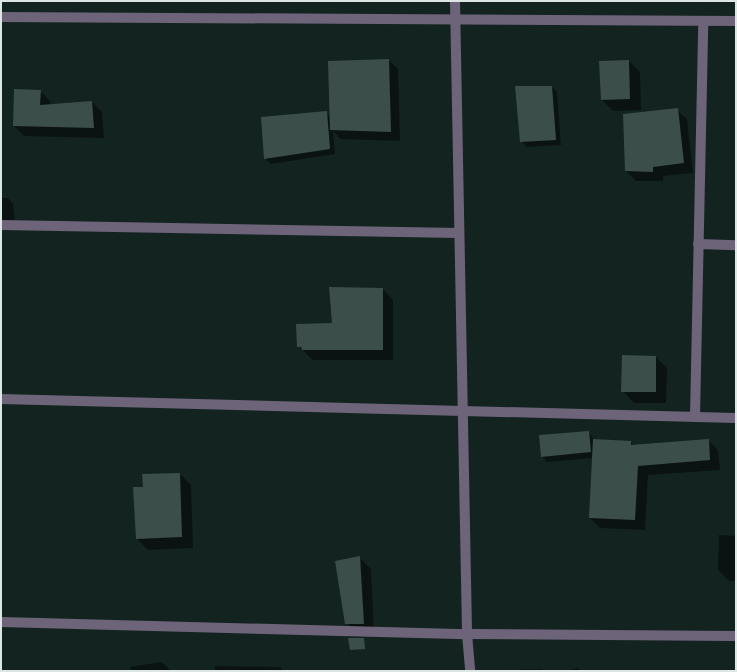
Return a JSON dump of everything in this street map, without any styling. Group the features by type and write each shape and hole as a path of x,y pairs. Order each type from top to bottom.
{"street":[{"path":"455,1 462,411 467,634 470,671"},
{"path":"1,17 736,21"},
{"path":"695,416 703,21"},
{"path":"1,224 459,232"},
{"path":"698,244 736,245"},
{"path":"1,399 736,418"},
{"path":"1,622 467,634 736,636"}],"building":[{"path":"389,59 391,132 330,130 328,61"},
{"path":"629,60 630,99 601,100 599,61"},
{"path":"515,86 552,86 556,140 520,142"},
{"path":"14,89 41,90 40,105 92,101 94,128 13,126"},
{"path":"678,108 684,163 653,167 653,172 625,171 623,114"},
{"path":"327,111 330,149 264,159 261,117"},
{"path":"329,287 383,288 383,350 302,350 301,347 297,347 296,324 332,323"},
{"path":"622,355 656,356 656,392 621,392"},
{"path":"589,431 591,452 541,457 539,435"},
{"path":"593,439 631,441 631,445 709,439 710,460 638,466 635,520 589,518"},
{"path":"180,473 182,537 136,539 133,487 143,487 142,474"},
{"path":"360,556 364,624 345,624 335,561"},
{"path":"348,638 364,638 365,649 350,650"}]}
